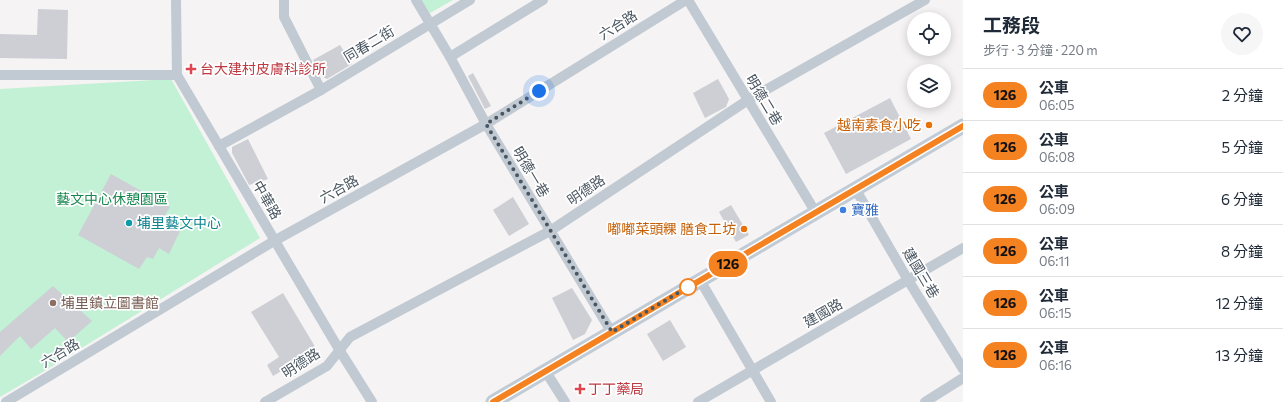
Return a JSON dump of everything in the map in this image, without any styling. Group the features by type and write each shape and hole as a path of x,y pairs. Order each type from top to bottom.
{"street":[{"name":"中華路","path":"176,0 177,74 274,241 372,402"},
{"path":"284,0 284,17 321,90"},
{"name":"明德一巷","path":"416,0 450,57 486,124 612,332"},
{"name":"同春二街","path":"219,146 321,90 470,0"},
{"path":"450,57 543,0"},
{"name":"明德二巷","path":"687,0 816,213"},
{"name":"六合路","path":"6,402 274,241 486,124 687,0"},
{"name":"明德路","path":"265,402 327,366 350,337 550,231 748,100 925,0"},
{"path":"0,76 177,74"},
{"path":"493,402 963,126"},
{"name":"建國三巷","path":"856,190 908,280 963,369"},
{"name":"建國路","path":"698,402 963,248"},
{"path":"700,280 771,402"},
{"path":"546,372 565,402"},
{"path":"924,402 963,378"}],"green space":[{"path":"421,0 453,0 430,13"},
{"name":"藝文中心休憩園區","path":"171,79 260,238 0,397 0,89"}],"building":[{"path":"38,9 68,10 67,59 0,58 0,34 37,35"},
{"path":"340,45 352,64 327,79 321,76 313,60"},
{"path":"473,73 491,106 485,109 468,76"},
{"path":"718,79 729,99 726,107 705,118 693,93"},
{"path":"890,98 911,139 846,174 824,133"},
{"path":"248,139 268,179 249,185 232,153 232,147"},
{"name":"埔里藝文中心","path":"111,174 170,207 165,215 175,221 172,225 180,231 169,254 159,248 153,259 147,257 139,269 78,235"},
{"path":"513,197 529,224 509,236 493,210"},
{"path":"731,205 749,235 736,242 719,212"},
{"name":"埔里鎮立圖書館","path":"53,286 92,321 68,342 55,328 31,349 20,336 0,356 0,332"},
{"path":"572,288 592,320 585,334 573,340 552,298"},
{"path":"283,293 317,350 273,376 267,365 279,357 251,312"},
{"path":"670,320 686,347 663,361 647,334"}],"bus line":[{"name":"126","path":"493,402 963,126"}],"place":[{"name":"台大建村皮膚科診所","path":"191,69"},
{"name":"越南素食小吃","path":"929,125"},
{"name":"寶雅","path":"843,210"},
{"name":"埔里藝文中心","path":"129,223"},
{"name":"嘟嘟菜頭粿 膳食工坊","path":"744,229"},
{"name":"埔里鎮立圖書館","path":"53,303"},
{"name":"丁丁藥局","path":"580,389"}],"route":[{"path":"539,91 486,124 612,332 688,287"}]}
